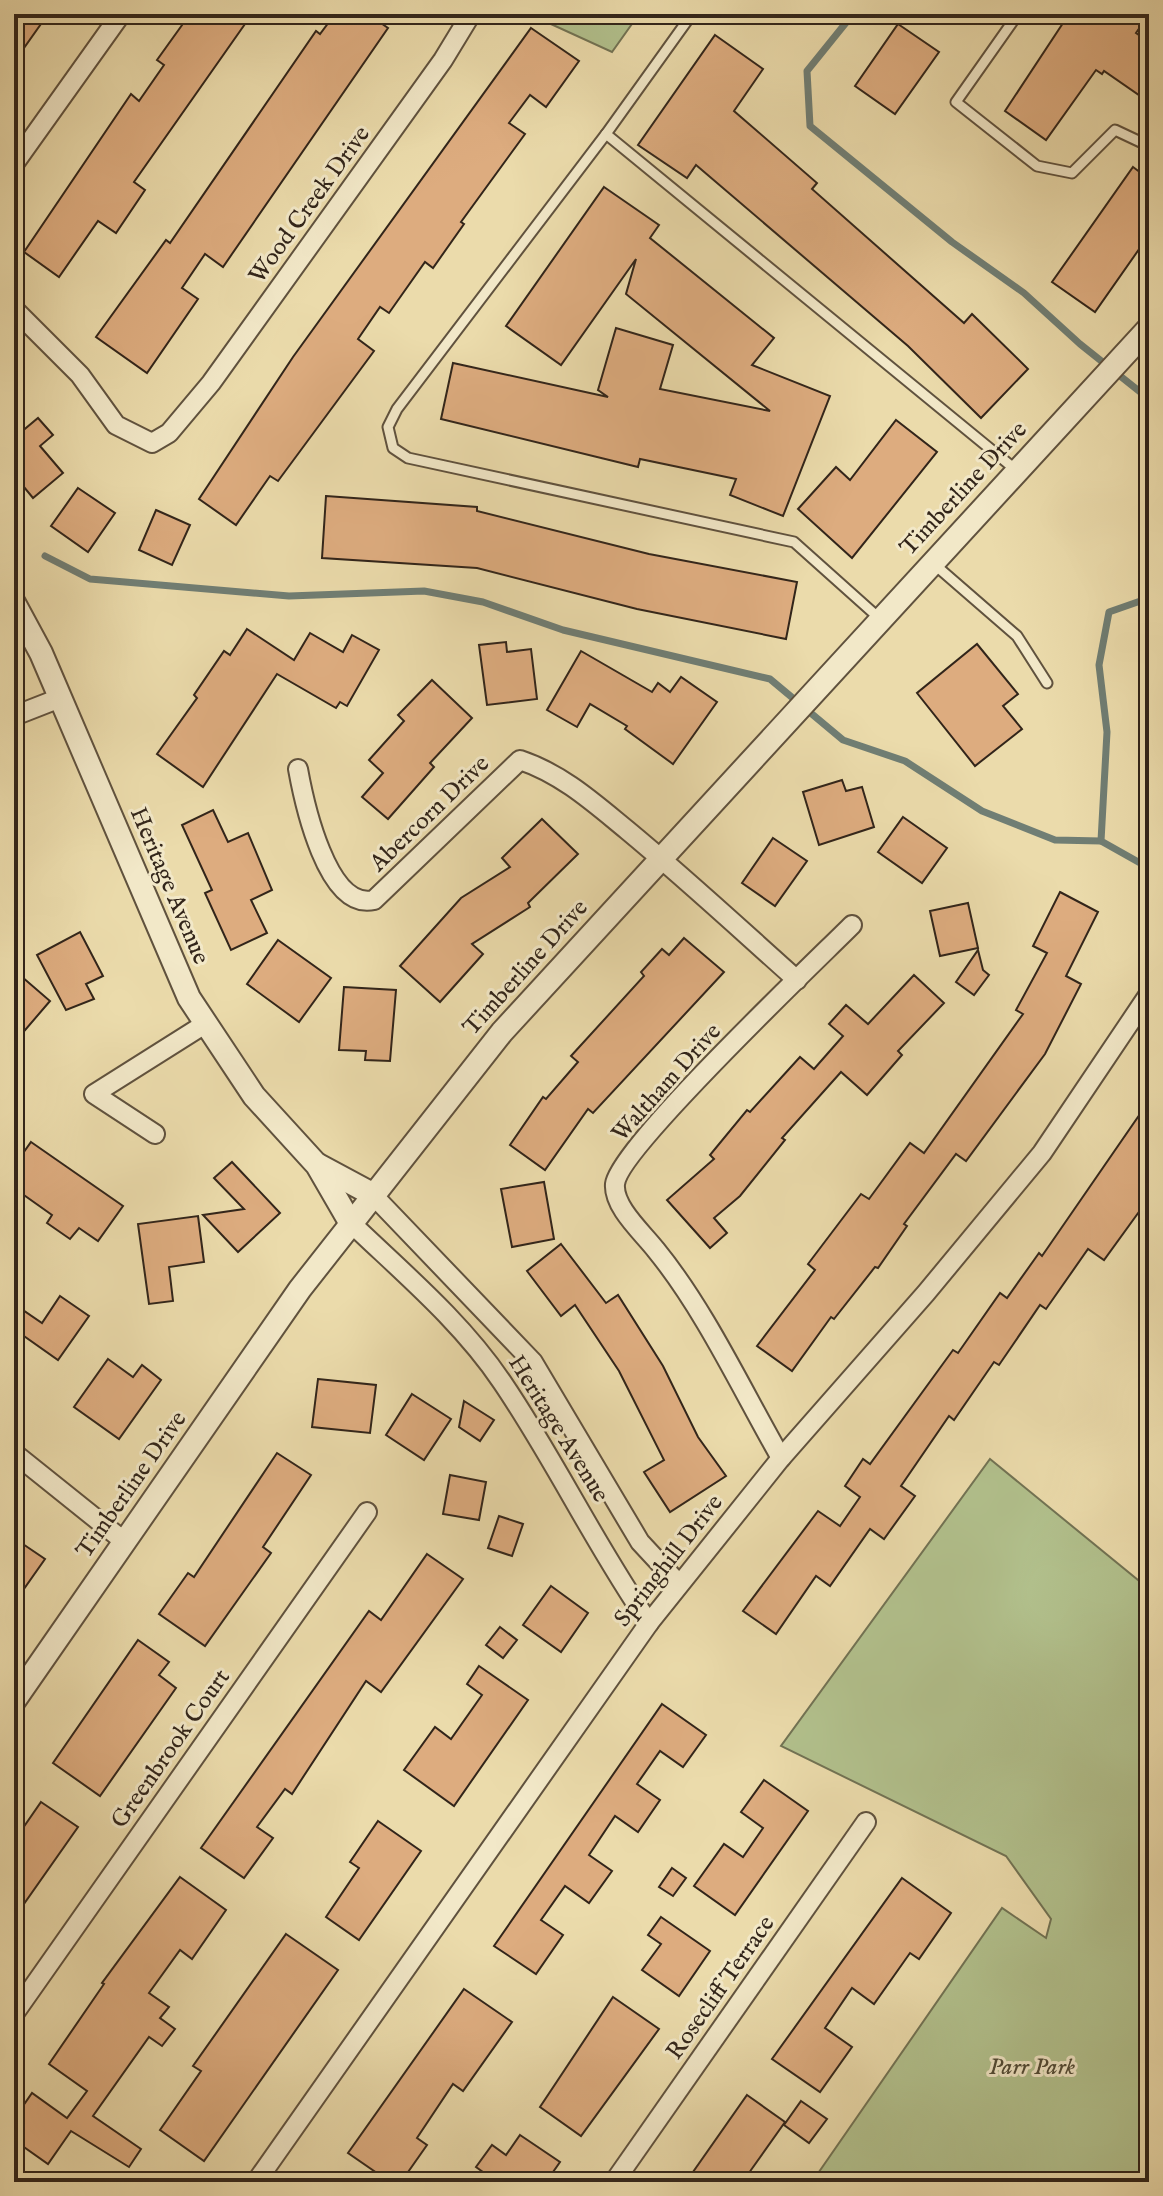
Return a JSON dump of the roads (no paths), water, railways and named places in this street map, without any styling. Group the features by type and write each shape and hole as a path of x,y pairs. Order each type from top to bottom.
{"street":[{"path":"14,164 121,14"},
{"name":"Wood Creek Drive","path":"14,309 80,375 116,425 152,443 169,433 211,383 434,73 471,14"},
{"name":"Timberline Drive","path":"14,1701 22,1671 125,1542 350,1222 502,1032 879,618 1149,328"},
{"name":"Heritage Avenue","path":"14,603 60,698 183,984 205,1024 254,1096 317,1165 350,1222 403,1270 501,1380 612,1569 649,1623"},
{"path":"14,716 60,698"},
{"name":"Abercorn Drive","path":"298,769 307,816 333,875 350,896 363,903 374,900 418,861 520,760 542,767 582,793 660,857 797,980"},
{"name":"Waltham Drive","path":"781,1458 670,1267 618,1201 615,1183 680,1098 852,925"},
{"name":"Springhill Drive","path":"256,2182 649,1623 781,1458 926,1293 1042,1153 1149,994"},
{"path":"155,1134 94,1094 205,1024"},
{"name":"Heritage Avenue","path":"317,1165 372,1194 533,1362 640,1542 679,1584"},
{"path":"14,1453 125,1542"},
{"name":"Greenbrook Court","path":"14,2014 367,1512"},
{"name":"Rosecliff Terrace","path":"614,2182 866,1822"}],"lane":[{"path":"692,14 606,134 397,409 388,427 393,448 408,458 794,542 879,618"},
{"path":"1018,14 956,102 1037,166 1072,173 1115,130 1149,146"},
{"path":"606,134 1016,470"},
{"path":"931,562 1017,636 1047,683"}],"waterway":[{"path":"853,14 807,71 810,126 952,242 1024,293 1080,344 1149,399"},
{"path":"45,556 90,579 289,596 424,591 483,602 563,630 770,679 843,740 905,761 982,811 1055,840 1101,841"},
{"path":"1149,598 1109,612 1099,665 1107,732 1101,841 1149,868"}],"park label":[{"name":"Parr Park","path":"1032,2067"}]}
